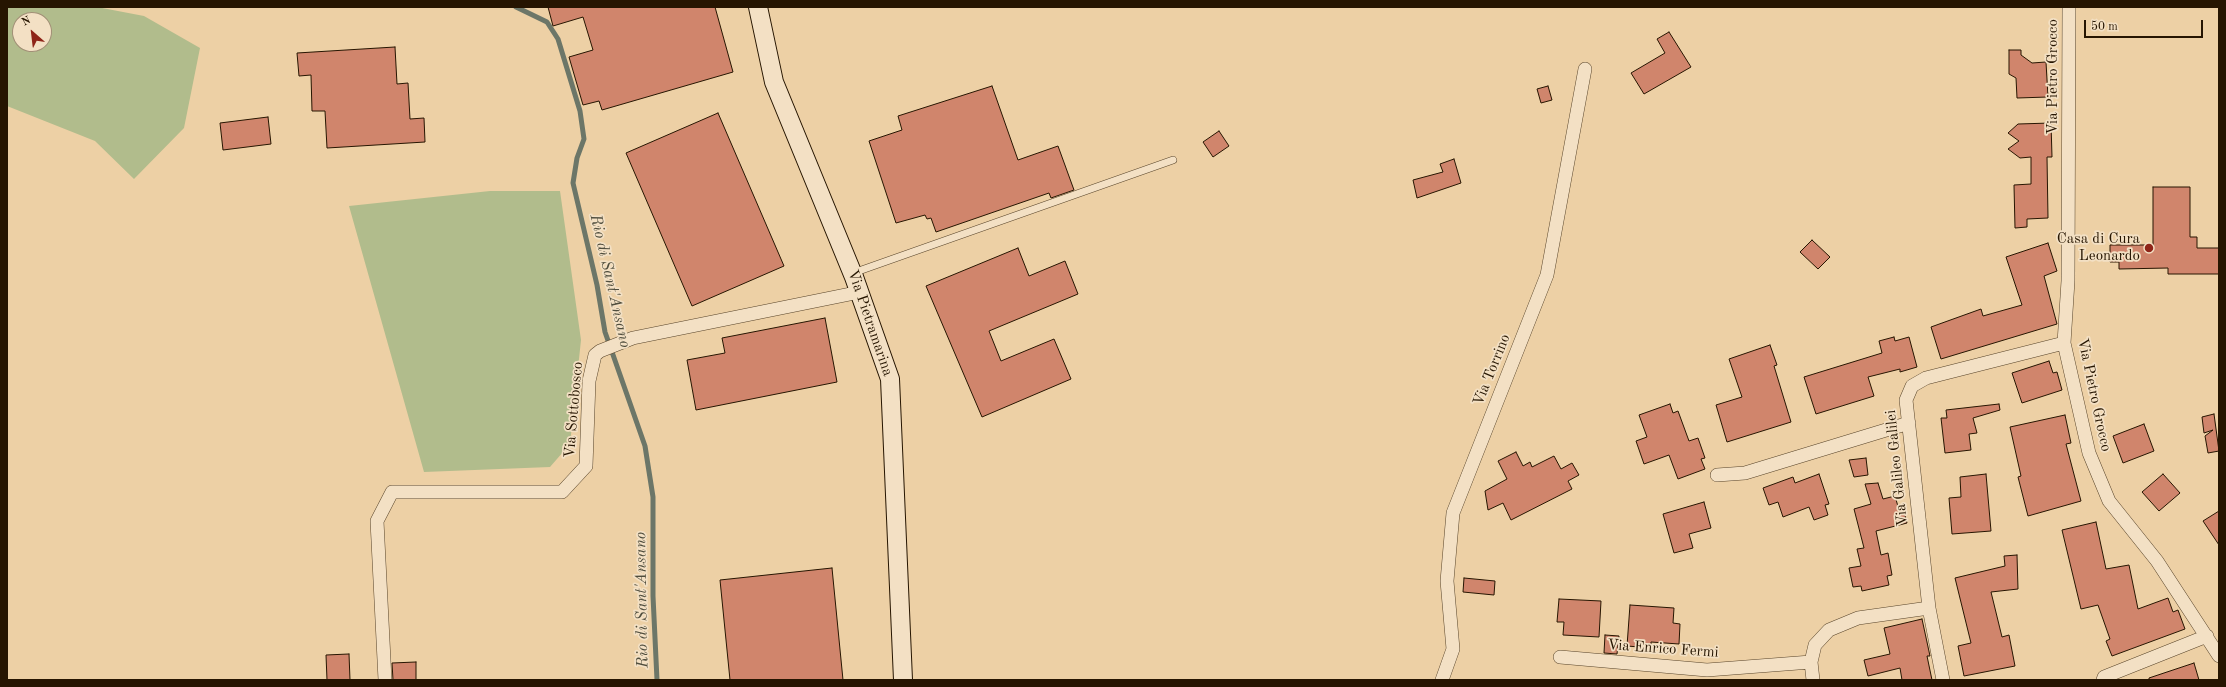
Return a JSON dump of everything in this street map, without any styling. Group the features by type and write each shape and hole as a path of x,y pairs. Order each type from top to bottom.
{"main road":[{"name":"Via Pietramarina","path":"758,7 774,82 853,273 890,379 903,680"}],"street":[{"name":"Via Pietro Grocco","path":"2069,7 2068,281 2064,343 2088,454 2108,500 2156,561 2219,656"},
{"name":"Via Torrino","path":"1442,680 1453,649 1447,581 1453,513 1547,275 1585,69"},
{"name":"Via Sottobosco","path":"385,680 378,521 392,492 562,492 586,466 589,381 595,355 600,351 623,340 860,292"},
{"name":"Via Galileo Galilei","path":"1943,680 1929,608 1906,400 1912,386 1926,378 2064,343"},
{"path":"1717,475 1745,474 1909,423"},
{"path":"1813,680 1811,662 1816,645 1829,630 1858,618 1929,608"},
{"path":"2103,680 2104,677 2207,636"},
{"name":"Via Enrico Fermi","path":"1560,658 1707,670 1811,662"}],"lane":[{"path":"853,273 1173,160"}],"green space":[{"path":"7,7 97,7 144,16 200,48 184,128 134,179 95,141 7,106"},
{"path":"490,191 560,191 581,340 570,444 550,467 424,472 349,206"}],"building":[{"path":"548,7 715,7 733,72 602,110 599,101 583,105 569,57 593,50 583,17 553,26"},
{"path":"1669,32 1691,67 1644,94 1631,73 1665,53 1657,39"},
{"path":"395,47 397,84 408,83 410,119 424,118 425,142 327,148 325,111 312,111 311,75 299,76 297,53"},
{"path":"2009,50 2021,50 2021,55 2032,63 2046,62 2048,97 2017,98 2016,78 2009,74"},
{"path":"992,86 1018,160 1058,146 1074,190 1051,198 1049,193 936,232 931,218 927,219 925,215 896,223 869,141 902,130 898,116"},
{"path":"1548,86 1552,100 1541,103 1537,89"},
{"path":"718,113 784,266 692,306 626,153"},
{"path":"268,117 271,144 223,150 220,123"},
{"path":"2051,123 2052,157 2047,157 2048,218 2027,219 2027,227 2015,228 2014,185 2031,184 2031,157 2020,158 2008,149 2019,141 2008,133 2018,124"},
{"path":"1219,131 1229,146 1213,157 1203,142"},
{"path":"1454,159 1461,183 1417,198 1413,180 1443,172 1440,164"},
{"path":"2153,187 2190,187 2190,237 2197,237 2197,248 2219,248 2219,274 2168,274 2168,268 2119,269 2119,262 2110,262 2110,245 2153,245"},
{"path":"1812,240 1830,257 1818,269 1800,252"},
{"path":"2048,243 2057,271 2044,276 2057,324 1941,359 1931,327 1981,309 1983,316 2022,305 2006,257"},
{"path":"1018,248 1029,276 1065,261 1078,294 989,331 1001,361 1054,339 1071,379 982,417 926,286"},
{"path":"825,318 837,382 696,410 687,360 725,353 722,338"},
{"path":"1894,337 1895,341 1909,337 1917,367 1900,372 1900,369 1868,377 1874,396 1816,414 1804,377 1882,353 1879,341"},
{"path":"1770,345 1777,365 1774,366 1791,422 1727,442 1716,405 1742,397 1729,359"},
{"path":"2049,361 2053,373 2057,372 2062,390 2022,403 2012,373"},
{"path":"1670,404 1673,413 1678,411 1689,441 1698,438 1705,458 1701,459 1705,469 1678,479 1669,455 1644,464 1636,441 1647,437 1639,415"},
{"path":"1999,404 2000,410 1973,418 1977,433 1969,434 1971,450 1945,453 1941,418 1947,418 1946,410"},
{"path":"2214,414 2219,451 2208,453 2205,436 2213,430 2204,433 2202,417"},
{"path":"2065,415 2071,443 2066,444 2081,501 2028,516 2018,477 2021,476 2010,427"},
{"path":"2144,424 2154,451 2123,463 2113,436"},
{"path":"1516,452 1523,466 1530,462 1532,467 1554,456 1561,469 1572,463 1579,475 1568,481 1572,489 1511,520 1503,503 1488,510 1485,491 1507,479 1498,461"},
{"path":"1866,458 1868,475 1854,477 1849,460"},
{"path":"1819,474 1829,504 1825,505 1828,515 1814,520 1809,507 1783,517 1778,502 1769,505 1763,488 1793,477 1795,483"},
{"path":"1986,474 1991,531 1952,534 1949,498 1961,497 1960,477"},
{"path":"2163,474 2180,493 2159,511 2142,492"},
{"path":"1878,483 1883,499 1895,496 1899,510 1903,508 1907,523 1876,531 1881,555 1888,553 1892,575 1887,576 1889,585 1862,591 1861,586 1853,587 1849,568 1861,566 1857,549 1864,548 1854,509 1871,504 1865,484"},
{"path":"1704,502 1711,528 1689,534 1693,548 1674,553 1663,514"},
{"path":"2219,511 2219,545 2203,521"},
{"path":"2096,522 2106,569 2129,565 2138,609 2168,598 2173,612 2178,610 2185,629 2112,656 2106,641 2110,639 2098,605 2081,609 2062,530"},
{"path":"2017,555 2018,589 1991,592 2002,637 2009,635 2015,666 1964,676 1958,646 1971,643 1955,578 2005,566 2004,556"},
{"path":"832,568 843,680 730,680 720,580"},
{"path":"1464,578 1495,581 1494,595 1463,592"},
{"path":"1559,599 1601,601 1599,637 1563,635 1564,622 1557,622"},
{"path":"1630,605 1674,608 1673,623 1680,624 1679,644 1651,642 1651,648 1627,646"},
{"path":"1922,619 1930,656 1927,656 1932,680 1902,680 1900,668 1868,676 1864,660 1890,654 1884,628"},
{"path":"1605,635 1619,636 1617,654 1604,653"},
{"path":"349,654 350,680 327,680 326,655"},
{"path":"416,662 416,680 393,680 392,663"},
{"path":"2194,663 2199,680 2149,680 2149,678"}],"waterway":[{"name":"Rio di Sant'Ansano","path":"516,7 547,22 558,39 580,111 584,139 577,158 573,183 597,285 605,332 645,446 653,497 653,596 657,680"}],"place":[{"name":"Casa di Cura Leonardo","path":"2149,248"}]}
